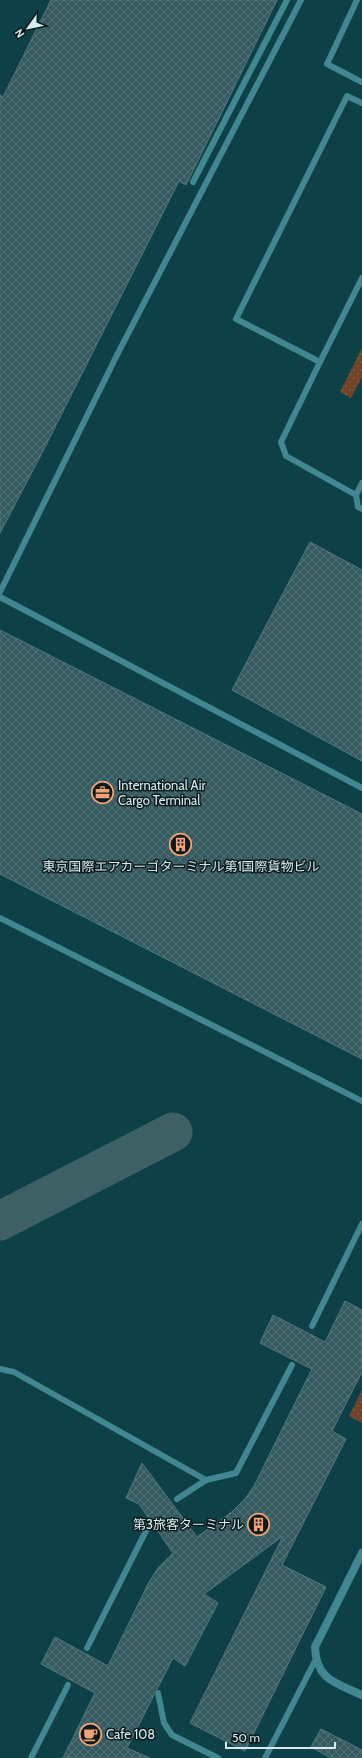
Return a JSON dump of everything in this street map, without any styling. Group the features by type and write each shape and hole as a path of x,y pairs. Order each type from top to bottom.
{"street":[{"path":"362,1553 315,1647 315,1661 321,1672 334,1681 362,1695"}],"lane":[{"path":"193,182 287,0"},
{"path":"0,592 117,355 301,0"},
{"path":"357,0 327,64 362,81"},
{"path":"320,362 236,319 347,96 362,103"},
{"path":"356,495 286,456 281,442 362,278"},
{"path":"362,483 356,495 358,507 362,509"},
{"path":"0,597 362,788"},
{"path":"0,918 362,1101"},
{"path":"312,1326 362,1224"},
{"path":"177,1499 206,1480 236,1472 292,1365"},
{"path":"0,1368 14,1372 206,1480"},
{"path":"87,1648 149,1525"},
{"path":"268,1757 315,1661"},
{"path":"31,1758 68,1685"},
{"path":"158,1694 164,1723 172,1735 218,1758"}],"shaded area":[{"path":"0,0 362,0 362,1758 0,1758"},
{"path":"362,348 362,377 351,398 340,392"},
{"path":"362,1390 362,1423 349,1416"}],"building":[{"path":"51,0 277,0 186,185 179,181 0,533 0,95 3,97"},
{"path":"310,542 362,570 362,761 232,690"},
{"name":"東京国際エアカーゴターミナル第1国際貨物ビル","path":"0,630 362,814 362,1059 0,874"},
{"name":"第3旅客ターミナル","path":"345,1301 362,1310 362,1372 332,1431 346,1439 282,1565 326,1587 245,1751 190,1723 283,1536 204,1594 218,1603 185,1666 173,1658 157,1689 154,1691 154,1695 127,1748 150,1758 63,1758 95,1693 41,1664 55,1637 108,1666 149,1582 158,1568 173,1553 139,1504 126,1498 142,1463 197,1537 233,1511 245,1499 254,1486 312,1369 260,1343 273,1315 325,1342"},
{"path":"321,1729 362,1750 362,1758 331,1758 311,1747"}],"taxiway":[{"path":"0,1221 173,1132"}],"place":[{"name":"International Air Cargo Terminal","path":"103,792"},
{"name":"東京国際エアカーゴターミナル第1国際貨物ビル","path":"181,844"},
{"name":"第3旅客ターミナル","path":"259,1524"},
{"name":"Cafe 108","path":"91,1734"}]}
